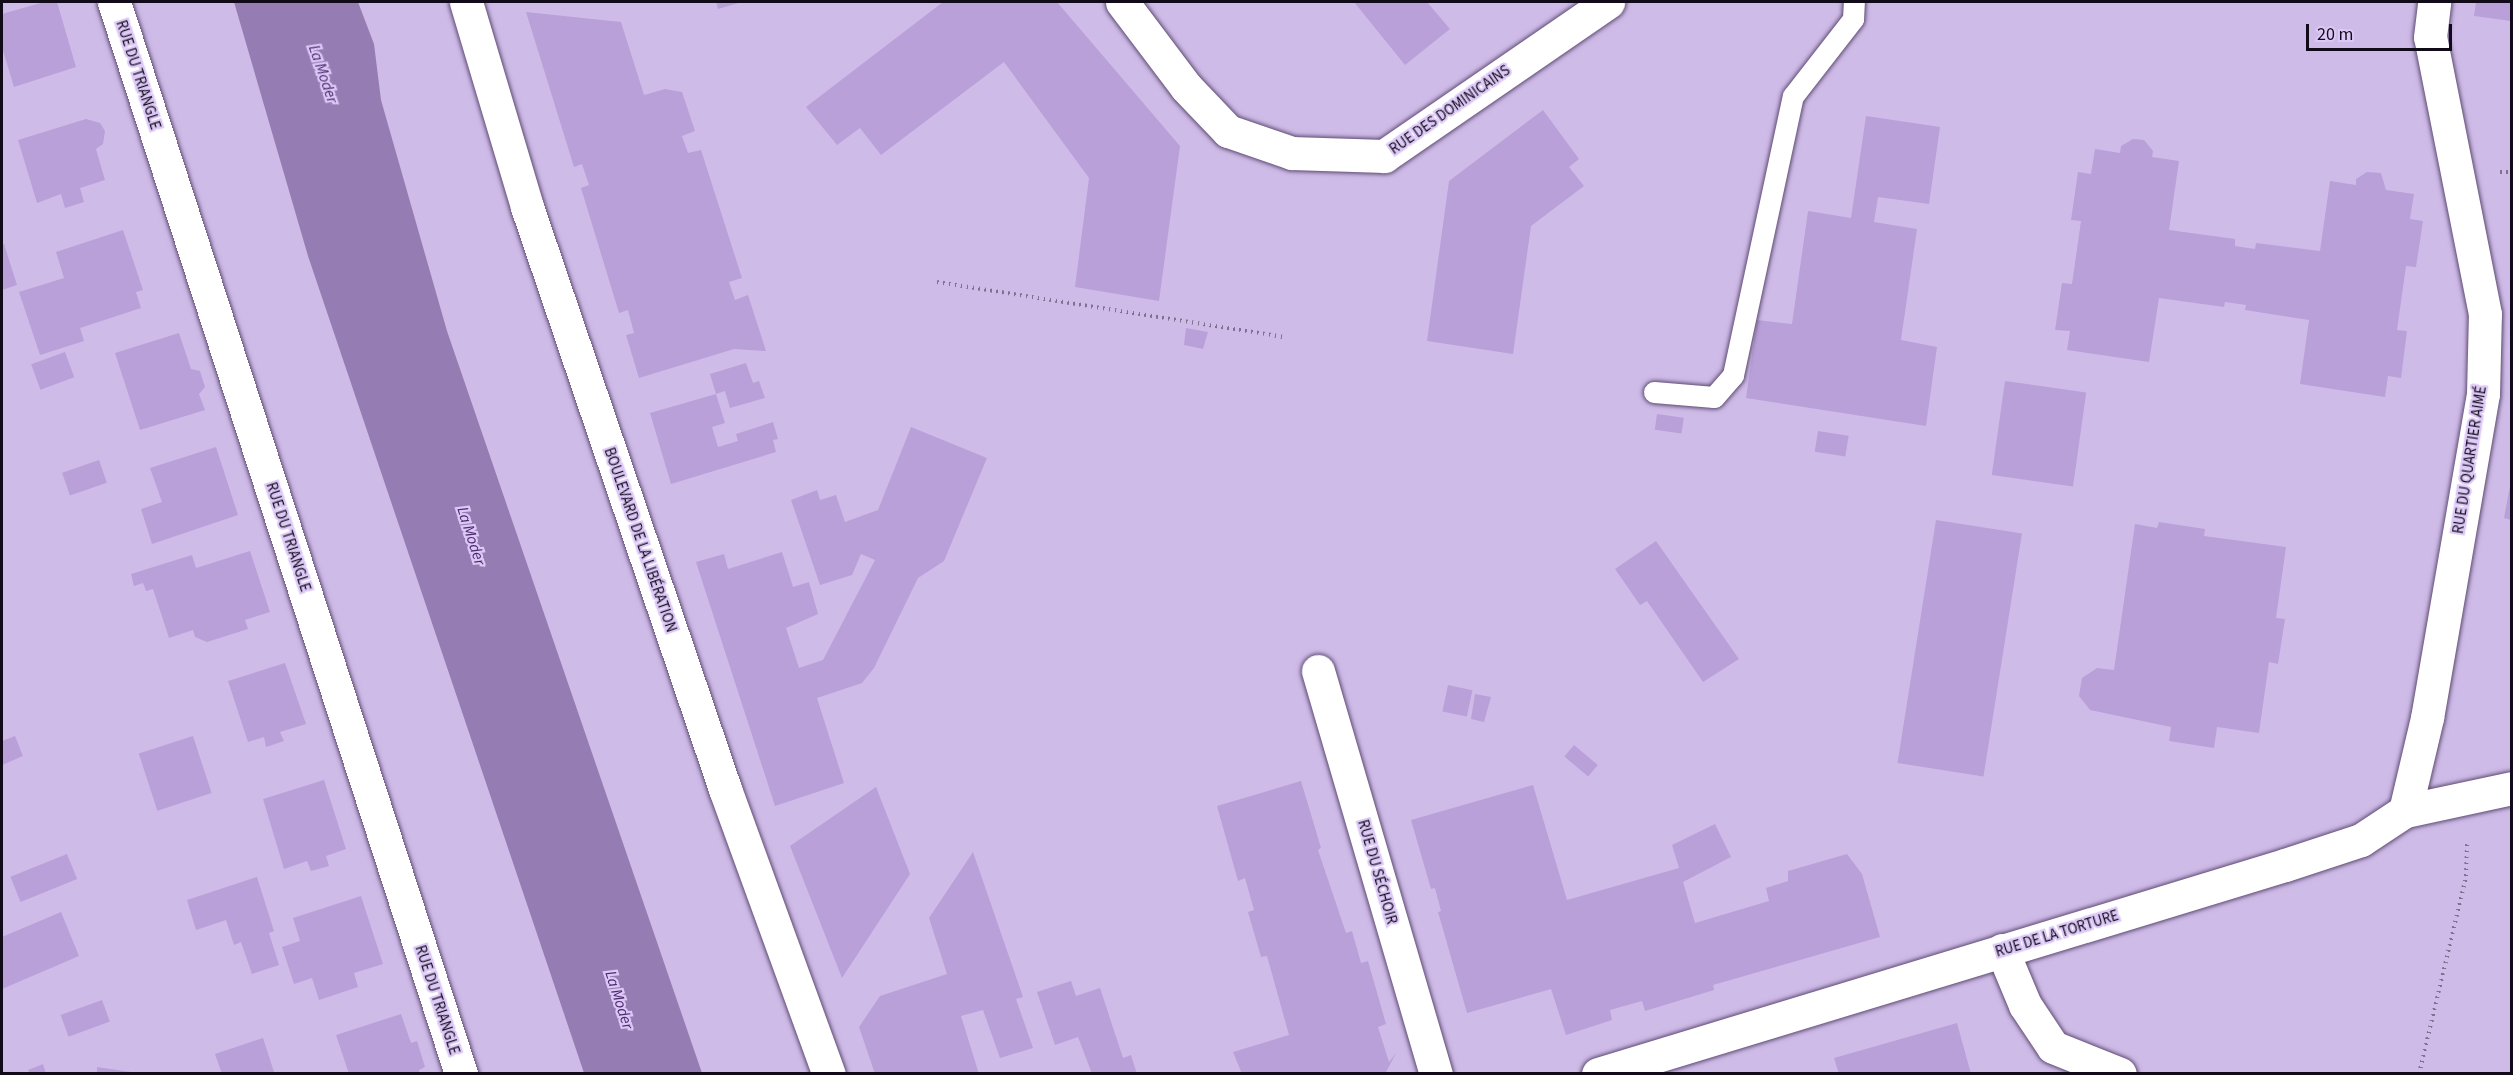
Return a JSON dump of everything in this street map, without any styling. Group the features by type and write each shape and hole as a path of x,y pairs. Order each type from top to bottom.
{"street":[{"name":"RUE DU TRIANGLE","path":"114,2 461,1074"},
{"name":"BOULEVARD DE LA LIBÉRATION","path":"466,2 527,207 725,789 829,1074"},
{"name":"RUE DES DOMINICAINS","path":"1122,2 1186,87 1228,131 1292,153 1383,156 1608,2"},
{"name":"RUE DU QUARTIER AIMÉ","path":"2405,811 2427,718 2482,394 2485,314 2430,37 2434,2"},
{"name":"RUE DU SÉCHOIR","path":"1318,671 1436,1074"},
{"name":"RUE DE LA TORTURE","path":"1598,1074 1917,980 2002,950 2361,840 2405,811 2511,788"},
{"path":"2002,950 2025,1005 2053,1047 2120,1074"}],"lane":[{"path":"1654,392 1713,397 1733,375 1792,96 1853,19 1854,2"}],"path":[{"path":"938,282 1284,337"},
{"path":"2419,1074 2466,876 2469,848 2457,798"}],"water":[{"name":"La Moder","path":"234,2 358,2 374,44 381,100 447,331 702,1073 584,1073 308,256"}],"building":[{"path":"44,2 57,2 76,67 14,87 2,47 2,14"},
{"path":"716,2 742,2 718,9"},
{"path":"943,2 1057,2 1180,146 1159,301 1075,287 1089,178 1004,62 881,155 860,128 837,145 806,107"},
{"path":"1354,2 1427,2 1450,29 1405,65"},
{"path":"2476,2 2511,2 2511,21 2474,16"},
{"path":"526,12 621,22 644,95 665,89 682,92 695,131 682,136 688,153 701,150 742,278 729,282 735,300 748,295 766,351 734,349 639,378 626,335 634,333 628,310 619,313 581,188 589,185 582,164 574,167"},
{"path":"1543,110 1579,159 1569,167 1584,186 1531,226 1513,354 1427,341 1449,181"},
{"path":"1866,116 1940,127 1929,204 1878,197 1874,222 1917,229 1901,340 1937,347 1926,426 1746,398 1757,320 1792,324 1808,211 1851,218"},
{"path":"86,119 100,123 105,131 103,144 96,149 105,180 80,188 84,202 65,208 61,194 37,203 18,140"},
{"path":"2133,139 2144,140 2153,151 2152,157 2179,161 2169,230 2235,239 2235,246 2255,249 2256,243 2320,251 2330,181 2356,185 2356,179 2367,172 2381,173 2386,190 2414,194 2410,219 2423,221 2416,267 2406,266 2397,330 2407,331 2401,378 2388,376 2385,397 2300,384 2309,320 2245,310 2246,305 2225,302 2224,307 2159,298 2149,362 2067,350 2070,331 2055,330 2062,283 2072,284 2081,221 2071,220 2078,172 2091,174 2095,149 2120,153 2121,146"},
{"path":"123,230 143,290 136,292 141,308 80,328 84,341 40,355 19,292 64,278 56,252"},
{"path":"4,244 17,285 2,290 2,245"},
{"path":"1186,328 1208,332 1203,349 1184,345"},
{"path":"179,333 191,369 200,371 205,387 199,394 205,410 140,430 115,353"},
{"path":"65,352 74,377 40,390 31,364"},
{"path":"746,363 753,383 759,381 765,398 730,408 725,391 716,394 710,374"},
{"path":"2005,381 2086,392 2073,486 1992,475"},
{"path":"716,394 725,423 712,427 718,447 738,441 736,434 773,422 778,439 773,440 776,452 671,484 650,413"},
{"path":"1657,414 1684,418 1682,434 1655,430"},
{"path":"911,427 987,458 944,561 918,578 874,668 862,683 817,698 844,783 775,806 696,562 724,554 728,569 782,552 793,587 809,582 818,614 786,628 799,668 823,660 875,560 861,554 852,575 820,585 791,500 817,490 820,500 836,495 845,522 878,510"},
{"path":"1818,431 1849,436 1845,457 1815,452"},
{"path":"216,447 238,515 152,544 141,509 162,502 150,468"},
{"path":"99,460 107,483 70,495 62,473"},
{"path":"2511,486 2511,520 2504,518"},
{"path":"1936,520 2022,534 1983,777 1898,763"},
{"path":"2159,522 2205,529 2204,536 2286,547 2276,618 2285,619 2278,664 2269,662 2259,733 2217,727 2214,748 2169,741 2171,727 2090,710 2079,696 2082,678 2097,668 2114,670 2135,524 2157,528"},
{"path":"1656,541 1739,659 1703,682 1647,601 1640,605 1615,569"},
{"path":"250,551 270,612 245,620 248,629 207,642 195,637 193,630 169,638 153,589 146,591 143,583 134,586 131,574 192,555 196,568"},
{"path":"285,663 306,724 280,732 284,741 266,747 264,737 248,742 228,681"},
{"path":"1448,685 1472,690 1467,717 1442,711"},
{"path":"1475,694 1491,697 1484,722 1471,719"},
{"path":"15,736 23,756 2,765 2,741"},
{"path":"193,736 212,793 157,811 139,754"},
{"path":"1574,745 1598,765 1588,776 1564,756"},
{"path":"324,780 346,849 326,856 329,866 311,871 307,861 284,869 263,799"},
{"path":"1301,781 1321,848 1318,850 1346,933 1352,931 1361,963 1368,961 1386,1024 1378,1027 1389,1062 1396,1053 1385,1074 1242,1074 1233,1052 1289,1035 1267,956 1261,957 1248,912 1254,910 1245,878 1238,881 1217,806"},
{"path":"1533,785 1567,900 1679,868 1672,845 1715,824 1731,857 1683,882 1695,923 1769,901 1766,888 1788,881 1788,871 1847,854 1862,874 1880,937 1713,985 1714,990 1645,1011 1642,1001 1610,1010 1612,1020 1566,1035 1551,989 1467,1013 1438,912 1441,911 1435,888 1431,889 1411,820"},
{"path":"876,787 910,874 842,978 790,846"},
{"path":"973,852 1023,997 1016,999 1033,1048 1000,1058 983,1010 961,1016 979,1074 875,1074 859,1027 880,996 947,974 929,918"},
{"path":"67,854 77,879 21,902 10,877"},
{"path":"257,877 274,931 269,933 279,965 252,974 241,942 234,945 226,920 196,930 187,900"},
{"path":"361,896 383,964 354,973 358,987 319,1000 312,978 294,984 282,947 300,941 293,918"},
{"path":"61,912 79,956 2,989 2,937"},
{"path":"1071,981 1076,996 1100,988 1123,1058 1131,1055 1137,1074 1092,1074 1078,1037 1055,1045 1037,992"},
{"path":"102,1000 110,1022 69,1037 61,1015"},
{"path":"401,1014 411,1043 417,1041 425,1067 419,1070 420,1074 349,1074 336,1035"},
{"path":"1957,1023 1971,1074 1839,1074 1834,1058"},
{"path":"263,1038 274,1072 222,1074 215,1054"},
{"path":"43,1064 46,1074 30,1074 28,1070"},
{"path":"97,1067 131,1072 131,1074 97,1074"}]}
